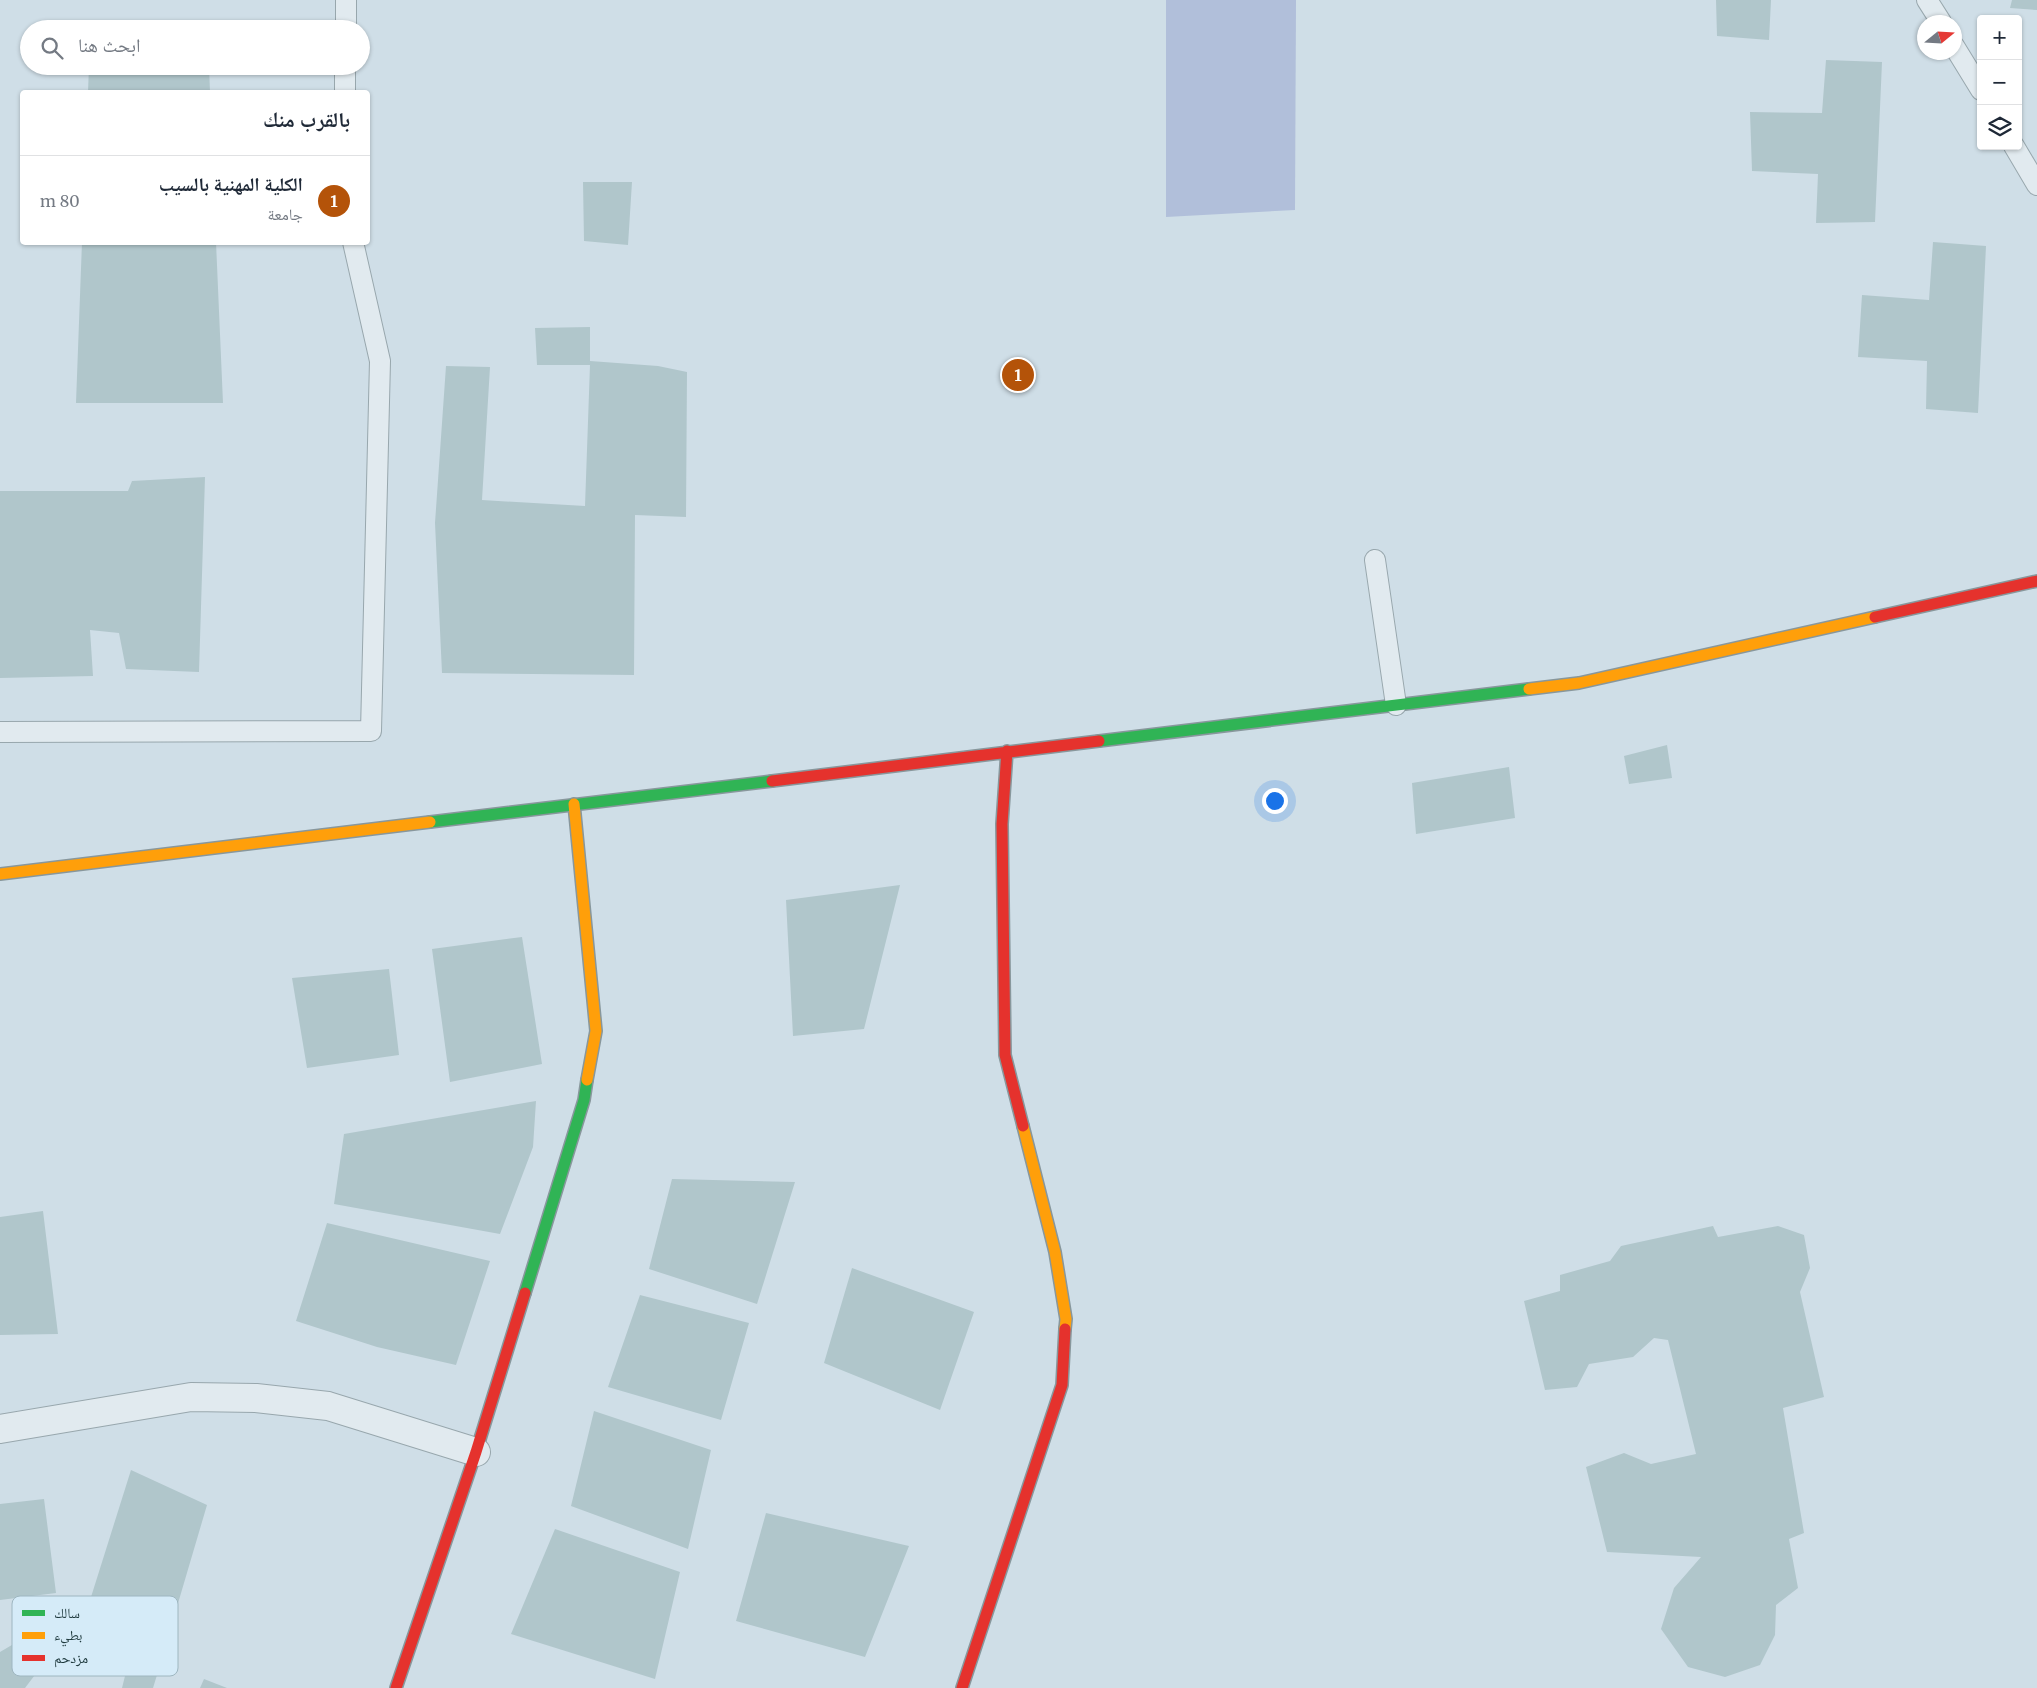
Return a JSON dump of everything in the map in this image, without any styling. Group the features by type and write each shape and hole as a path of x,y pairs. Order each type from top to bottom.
{"street":[{"path":"0,874 1579,683 2037,582"},
{"path":"962,1688 1062,1385 1066,1319 1054,1252 1005,1055 1002,940 1002,824 1007,752"},
{"path":"396,1688 476,1452 584,1100 596,1031 574,804"},
{"path":"0,1429 191,1397 256,1398 328,1406 476,1452"}],"lane":[{"path":"346,0 346,20"},
{"path":"1927,0 1936,15"},
{"path":"1962,59 1977,83"},
{"path":"345,75 345,90"},
{"path":"2016,150 2037,185"},
{"path":"0,732 371,732 380,361 355,245"},
{"path":"1375,560 1396,705"}],"shaded area":[{"path":"1166,0 1296,0 1295,210 1166,217"}],"building":[{"path":"1716,0 1771,0 1769,40 1717,36"},
{"path":"2012,0 2037,0 2037,10 2010,8"},
{"path":"1826,60 1882,62 1875,222 1816,223 1818,174 1752,171 1750,112 1822,113"},
{"path":"89,75 209,75 210,90 88,90"},
{"path":"583,182 632,182 628,245 584,241"},
{"path":"1933,242 1986,246 1978,413 1926,409 1927,361 1858,357 1862,295 1929,300"},
{"path":"82,245 216,245 223,403 76,403"},
{"path":"590,327 590,361 658,366 687,372 686,517 635,515 634,675 442,673 435,523 446,366 490,367 482,500 585,506 590,365 537,365 535,328"},
{"path":"205,477 199,672 126,669 119,633 90,630 93,676 0,678 0,491 128,491 132,481"},
{"path":"1667,745 1672,778 1629,784 1624,756"},
{"path":"1509,767 1515,818 1416,834 1412,783"},
{"path":"900,885 864,1029 793,1036 786,900"},
{"path":"522,937 542,1064 450,1082 432,949"},
{"path":"389,969 399,1055 307,1068 292,978"},
{"path":"536,1101 533,1147 500,1234 334,1204 344,1134"},
{"path":"672,1179 795,1182 757,1304 649,1269"},
{"path":"43,1211 58,1334 0,1335 0,1217"},
{"path":"327,1223 490,1261 456,1365 377,1347 296,1321"},
{"path":"1713,1226 1718,1237 1778,1226 1804,1235 1810,1268 1800,1292 1824,1397 1783,1408 1804,1533 1789,1539 1798,1588 1776,1605 1775,1635 1760,1665 1725,1677 1688,1667 1661,1629 1674,1588 1701,1557 1607,1552 1586,1467 1624,1453 1651,1464 1696,1454 1668,1340 1654,1338 1633,1357 1589,1364 1577,1387 1545,1390 1524,1301 1560,1291 1560,1275 1610,1261 1621,1246"},
{"path":"852,1268 974,1312 940,1410 824,1363"},
{"path":"640,1295 749,1323 721,1420 608,1387"},
{"path":"594,1411 711,1450 688,1549 571,1506"},
{"path":"131,1470 207,1505 178,1603 178,1596 91,1596"},
{"path":"44,1499 56,1593 12,1596 12,1598 0,1600 0,1504"},
{"path":"766,1513 909,1546 865,1657 736,1621"},
{"path":"555,1529 680,1572 655,1679 511,1634"},
{"path":"12,1645 12,1676 34,1676 25,1688 0,1688 0,1652"},
{"path":"125,1676 157,1676 153,1688 122,1688"},
{"path":"204,1679 227,1688 200,1688"}],"traffic: fast":[{"path":"1099,741 1529,689"},
{"path":"430,822 772,781"},
{"path":"525,1293 584,1100 587,1080"}],"traffic: slow":[{"path":"1529,689 1579,683 1875,617"},
{"path":"574,804 596,1031 587,1080"},
{"path":"0,874 430,822"},
{"path":"1023,1126 1055,1252 1066,1319 1065,1329"}],"traffic: jam":[{"path":"1875,617 2037,581"},
{"path":"772,781 1099,741"},
{"path":"1007,751 1002,824 1005,1055 1023,1126"},
{"path":"396,1688 476,1452 525,1293"},
{"path":"962,1688 1062,1385 1065,1329"}],"place":[{"name":"الكلية المهنية بالسيب","path":"1018,375"}]}
